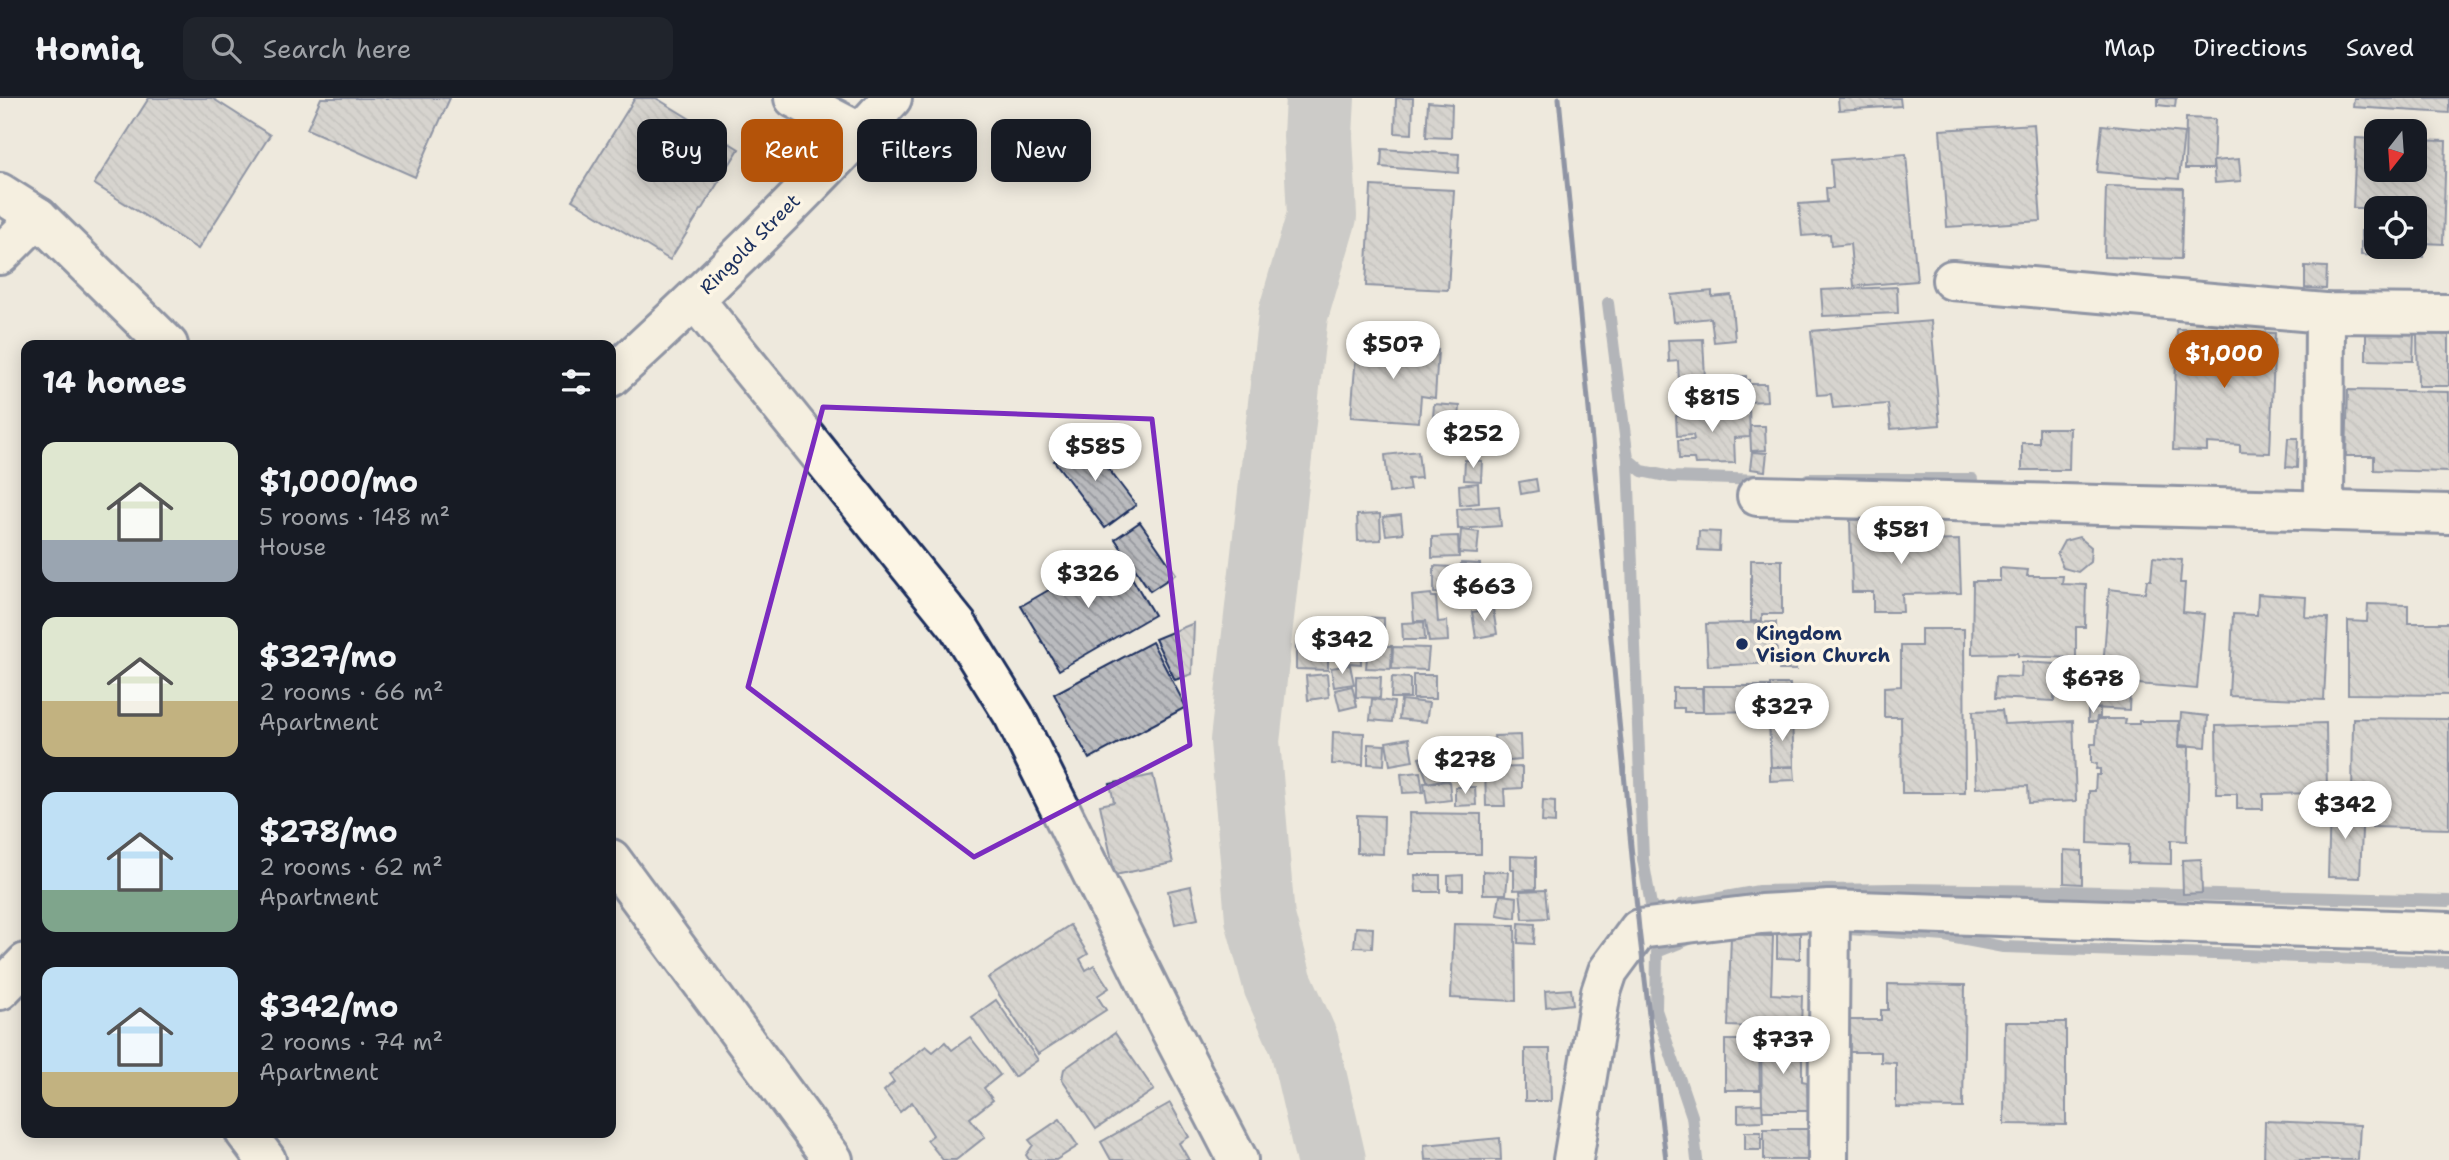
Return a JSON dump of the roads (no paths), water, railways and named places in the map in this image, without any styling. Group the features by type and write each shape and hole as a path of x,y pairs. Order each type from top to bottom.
{"street":[{"path":"794,98 857,131"},
{"name":"Ringold Street","path":"873,119 892,98"},
{"name":"Ringold Street","path":"616,372 695,300 857,137"},
{"path":"0,193 38,217 162,340"},
{"path":"0,255 38,217"},
{"path":"1952,280 2325,313 2449,314"},
{"path":"695,300 958,626 1014,716 1153,998 1238,1160"},
{"path":"2324,511 2325,313"},
{"path":"1757,496 2449,514"},
{"path":"616,866 833,1160"},
{"path":"1573,1160 1601,992 1608,971 1639,929 1761,914 1830,910 2449,932"},
{"path":"1828,1160 1830,910"},
{"path":"0,990 21,967"},
{"path":"250,1138 266,1160"}],"waterway":[{"path":"1320,98 1318,136 1322,216 1293,315 1245,741 1260,918 1278,984 1304,1043 1331,1160"},
{"path":"1608,303 1628,459 1643,859 1652,911 1663,909"},
{"path":"1628,459 1642,471 1671,477 1763,480"},
{"path":"1808,479 1972,479"},
{"path":"1681,905 1759,891 1898,889 2449,901"},
{"path":"1849,929 1945,936 2003,947 2449,962"},
{"path":"1692,938 1657,952 1656,1010 1692,1116 1697,1160"}],"railway":[{"path":"1559,98 1639,929 1666,1160"}],"place":[{"name":"Kingdom Vision Church","path":"1742,644"}]}
